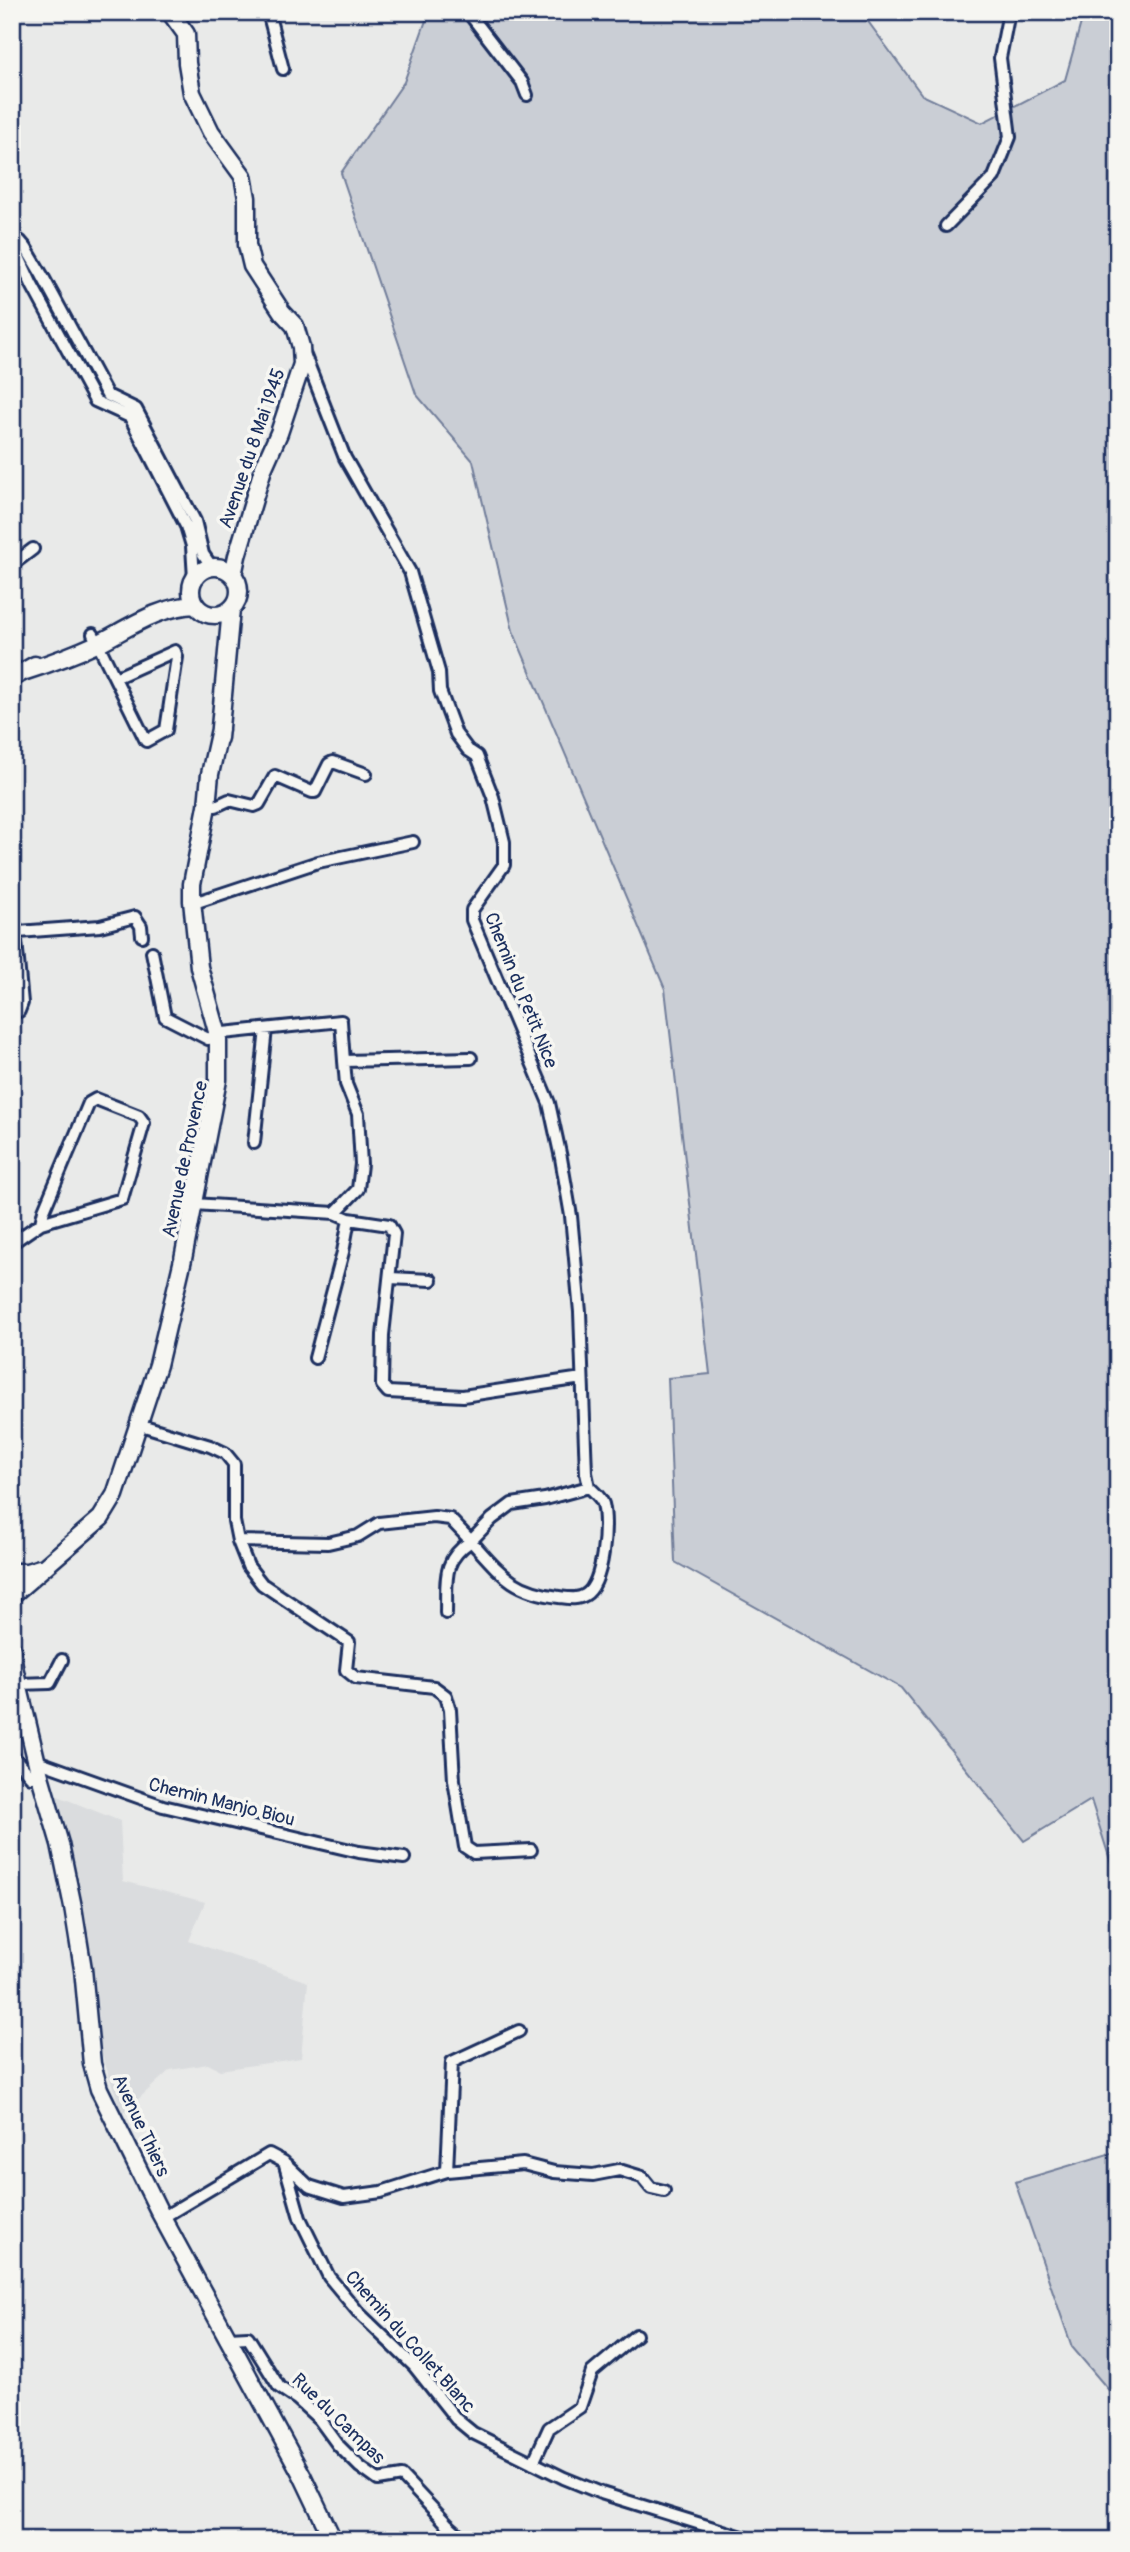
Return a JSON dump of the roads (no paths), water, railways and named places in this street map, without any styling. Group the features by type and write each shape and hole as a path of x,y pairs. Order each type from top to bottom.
{"street":[{"name":"Avenue du 8 Mai 1945","path":"170,12 186,34 192,93 211,132 243,176 247,198 247,245 252,266 282,312 295,326 301,347 302,364 279,433 263,469 237,556 222,570"},
{"path":"268,12 283,69"},
{"path":"468,12 522,82 527,95"},
{"path":"946,226 994,177 1010,137 1000,58 1009,12"},
{"path":"14,239 26,248 107,395 136,409 195,521 203,554 222,570 239,589 238,596 223,612 209,614 194,591 192,546 186,526 136,429 130,418 95,401 32,285 14,239"},
{"name":"Chemin du Petit Nice","path":"301,347 345,458 410,572 439,672 440,691 456,734 468,750 477,756 493,797 504,842 504,865 472,910 472,920 549,1103 571,1216 583,1350 586,1473 589,1488"},
{"path":"12,565 33,549"},
{"path":"19,674 51,663 95,639 177,606 194,591 199,573 222,570"},
{"name":"Avenue de Provence","path":"12,1595 101,1518 115,1494 158,1365 196,1205 218,1080 221,1034 199,967 196,901 192,884 212,806 210,774 220,729 228,638 223,612"},
{"path":"95,639 146,741 166,730 177,657 175,651 115,678"},
{"path":"212,806 229,800 254,806 259,804 275,776 315,792 329,764 333,762 366,774"},
{"path":"196,901 318,862 413,842"},
{"path":"18,932 100,926 135,917 141,926 142,936"},
{"path":"12,919 18,932 16,940 22,1003 19,1011 12,1012"},
{"path":"152,952 165,1017 208,1039 221,1034 341,1021 345,1084 358,1114 361,1164 358,1189 335,1213"},
{"path":"254,1143 267,1029"},
{"path":"344,1061 471,1058"},
{"path":"12,1243 41,1223 122,1199 144,1123 139,1116 96,1099 89,1104 41,1223"},
{"path":"196,1205 335,1213 349,1219 389,1225 394,1234 383,1335 382,1385 388,1392 463,1396 582,1378"},
{"path":"315,1358 349,1219"},
{"path":"390,1278 431,1280"},
{"path":"138,1422 225,1453 234,1464 234,1521 238,1542 248,1566 262,1584 349,1642 346,1670 356,1678 434,1687 446,1696 450,1710 453,1780 465,1847 474,1853 531,1850"},
{"path":"238,1542 328,1543 358,1536 379,1523 434,1517 450,1519 471,1541 506,1579 526,1590 575,1599 586,1595 596,1584 606,1522 602,1500 589,1488 512,1504 492,1519 471,1541 460,1548 448,1565 446,1613"},
{"path":"12,1572 27,1572 43,1567"},
{"name":"Avenue Thiers","path":"12,1649 18,1684 60,1844 73,1907 83,1969 92,2064 99,2089 162,2218 229,2338 333,2540"},
{"path":"18,1684 50,1683 62,1660"},
{"name":"Chemin Manjo Biou","path":"12,1755 31,1777 38,1768 163,1806 359,1852 404,1858"},
{"path":"447,2171 452,2062 519,2031"},
{"path":"162,2218 269,2154 284,2162 309,2186 344,2197 381,2192 447,2171 523,2164 554,2172 593,2175 619,2170 642,2178 650,2188 664,2191"},
{"name":"Chemin du Collet Blanc","path":"284,2162 300,2218 329,2277 359,2313 414,2367 456,2419 473,2433 601,2493 752,2540"},
{"path":"533,2463 549,2428 580,2407 592,2372 636,2335"},
{"name":"Rue du Campas","path":"229,2338 248,2337 279,2388 297,2399 319,2419 359,2467 378,2480 402,2476 465,2540"}]}
